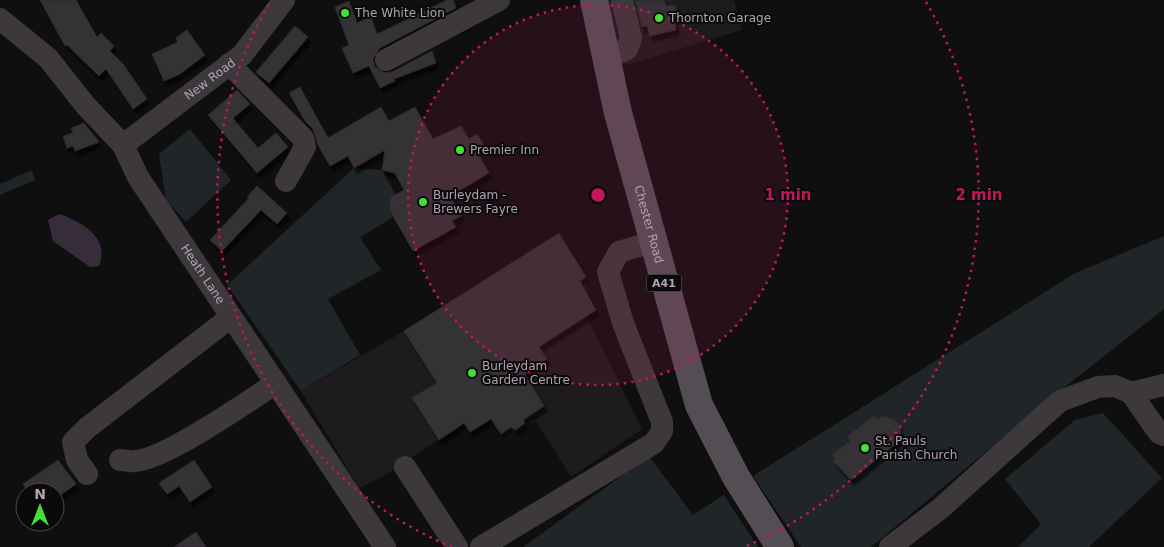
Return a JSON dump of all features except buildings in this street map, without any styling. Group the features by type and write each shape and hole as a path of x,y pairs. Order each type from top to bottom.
{"main road":[{"name":"Chester Road","path":"594,0 618,113 652,242 699,404 736,477 780,547"}],"street":[{"name":"New Road","path":"123,145 242,55 284,0"},
{"path":"386,60 499,0"},
{"path":"607,58 627,49 631,38 622,0"},
{"name":"Heath Lane","path":"0,19 48,58 86,106 123,145 138,176 385,547"},
{"path":"229,64 303,138 305,147 286,181"},
{"path":"481,547 654,443 662,431 662,422 623,323 608,272 619,252 652,242"},
{"path":"87,474 77,460 73,442 86,428 231,317"},
{"path":"120,460 136,462 160,454 248,402 276,383"},
{"path":"1131,393 1164,385"},
{"path":"890,547 940,508 1060,401 1098,387 1115,386 1131,393 1159,433 1164,435"},
{"path":"405,467 457,547"}],"shaded area":[{"path":"607,0 734,0 742,30 623,66"},
{"path":"190,129 231,180 186,222 166,200 159,154"},
{"path":"354,168 382,170 396,195 391,197 389,208 394,217 360,237 381,270 328,299 360,355 301,391 227,285"},
{"path":"32,170 35,180 0,195 0,184"},
{"path":"59,214 85,227 98,239 101,247 99,266 90,267 53,241 48,220"},
{"name":"Burleydam Garden Centre","path":"559,233 586,277 588,296 596,310 586,316 642,429 571,477 536,421 505,440 491,420 470,432 464,423 382,477 359,488 301,391 404,331"},
{"path":"1164,236 1164,309 1051,398 871,547 801,547 753,476 1075,273"},
{"path":"1103,413 1162,478 1089,547 1018,547 1041,524 1005,479 1075,420"},
{"path":"649,456 693,515 724,495 758,547 523,547"}],"place":[{"name":"The White Lion","path":"345,13"},
{"name":"Thornton Garage","path":"659,18"},
{"name":"Premier Inn","path":"460,150"},
{"name":"Burleydam - Brewers Fayre","path":"423,202"},
{"name":"Burleydam Garden Centre","path":"472,373"},
{"name":"St. Pauls Parish Church","path":"865,448"}]}
